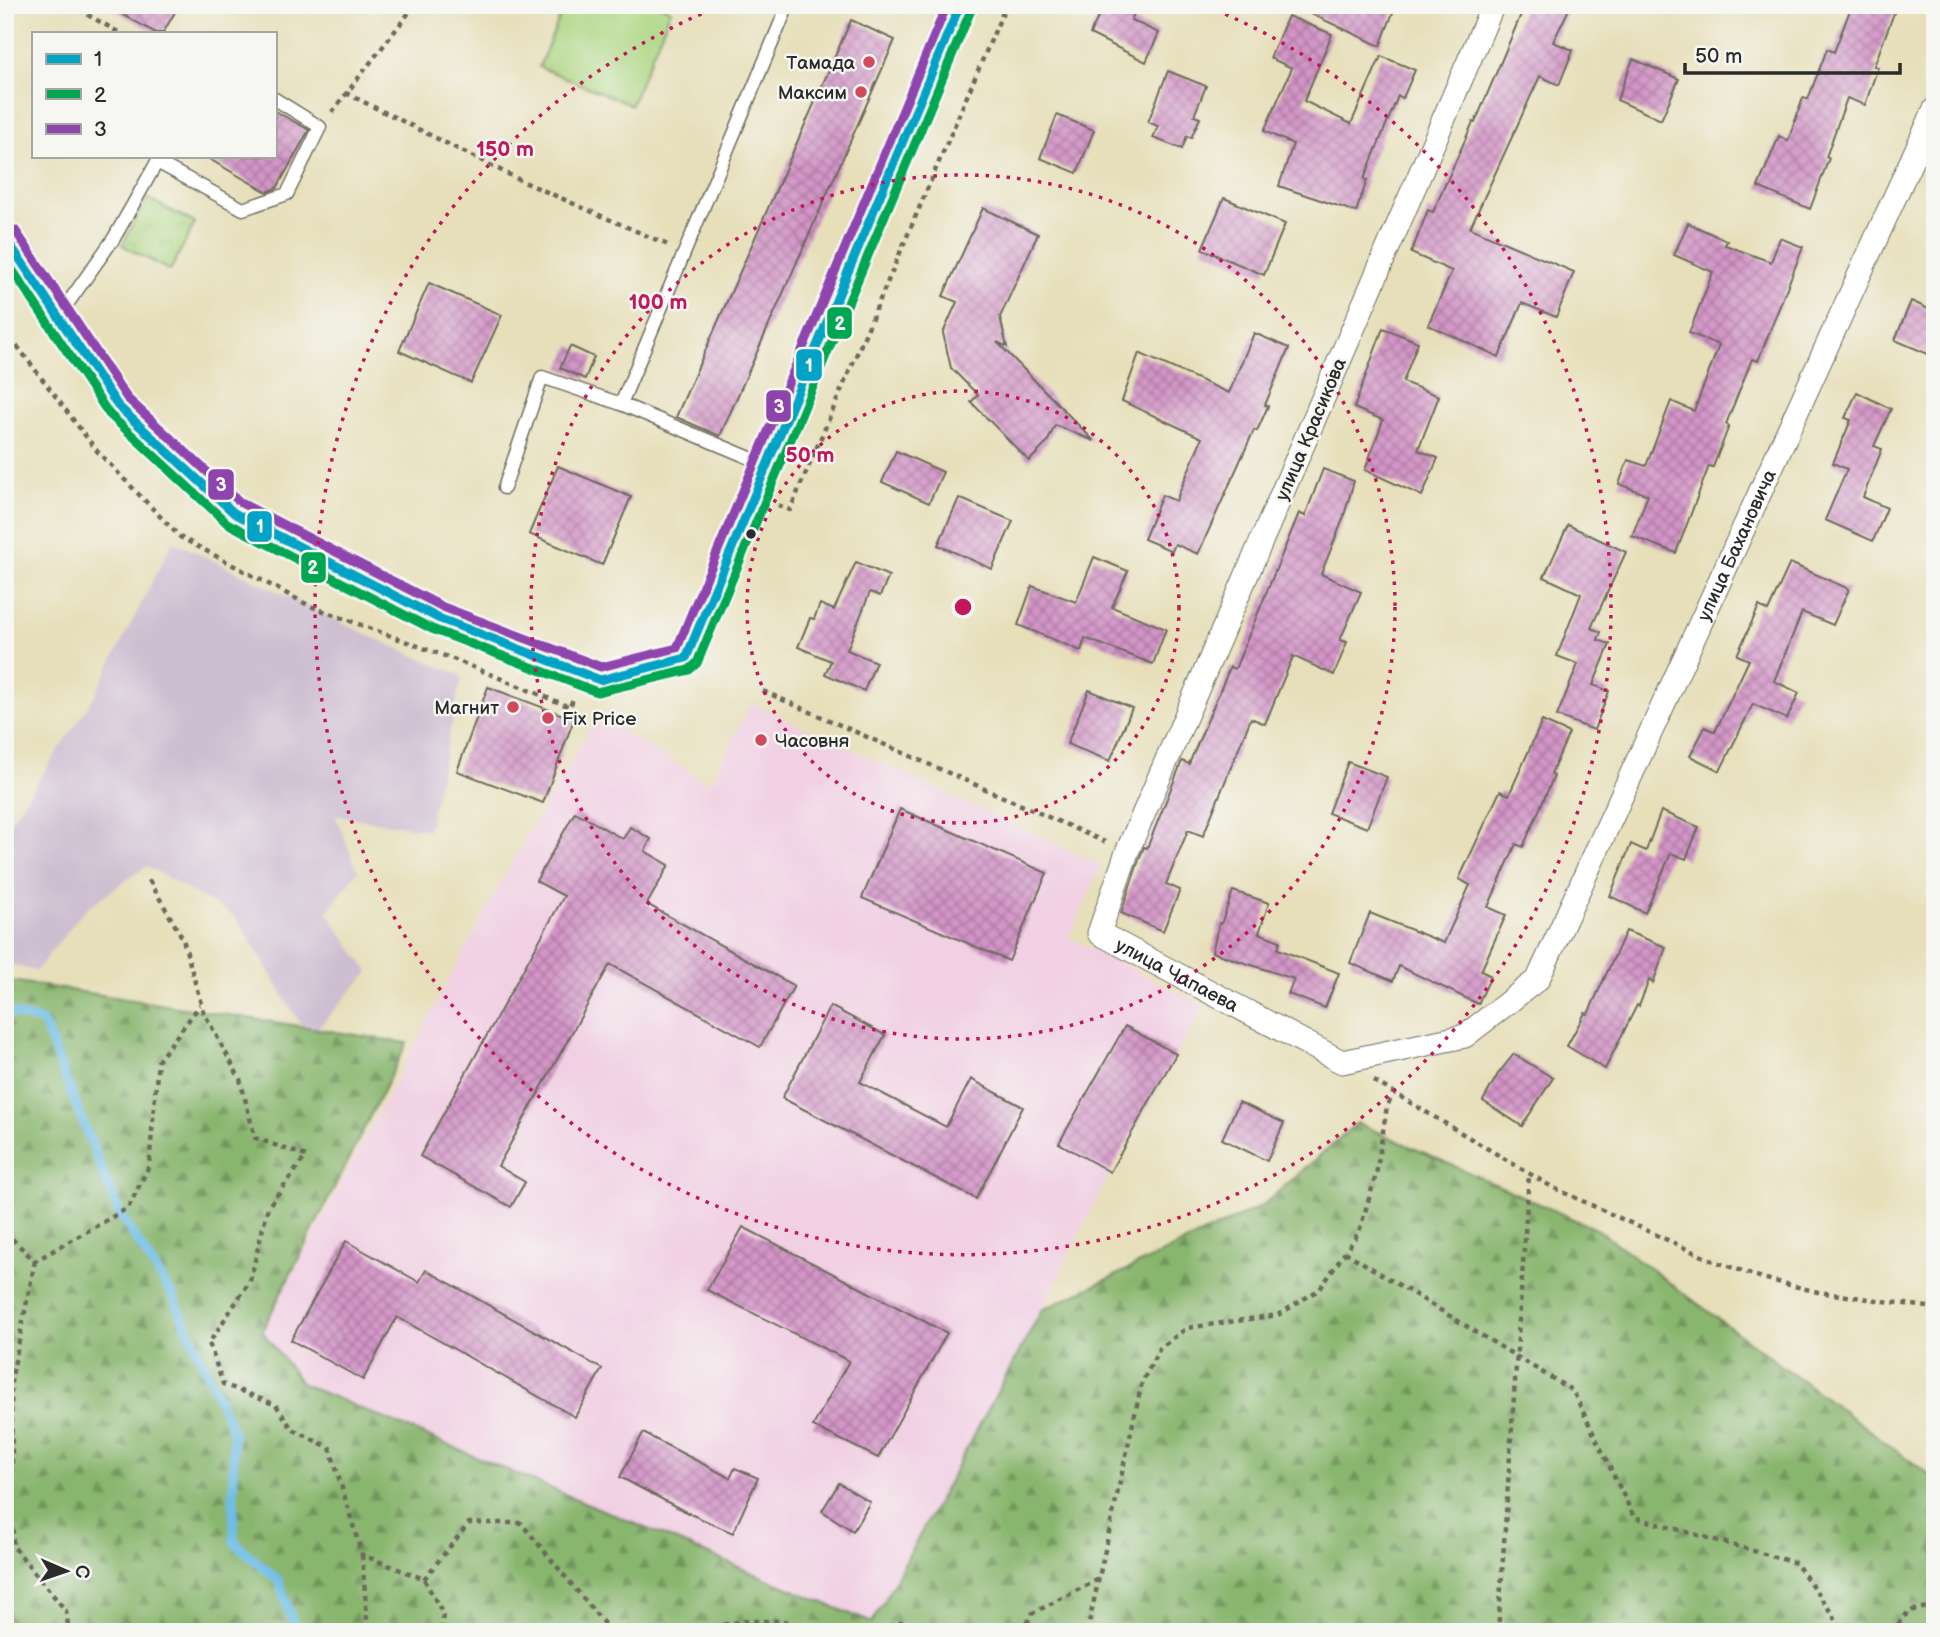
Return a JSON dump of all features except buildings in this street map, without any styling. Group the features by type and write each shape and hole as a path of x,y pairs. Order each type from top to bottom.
{"street":[{"path":"5,237 118,406 233,513 438,618 600,680 686,658 961,5"},
{"name":"улица Красикова","path":"1127,852 1493,5"},
{"name":"улица Бахановича","path":"1342,1062 1465,1037 1538,979 1935,109"},
{"name":"улица Чапаева","path":"1127,852 1099,933 1342,1062"}],"lane":[{"path":"621,404 788,5"},
{"path":"58,317 114,238 158,159 243,209 287,194 320,127 276,100"},
{"path":"504,488 542,377 621,404 767,465"}],"path":[{"path":"69,5 118,32"},
{"path":"320,127 415,5"},
{"path":"754,494 790,510 1006,5"},
{"path":"346,93 524,182 685,252"},
{"path":"764,691 1127,852"},
{"path":"149,880 183,939 201,1005 240,1079 255,1138 306,1156 268,1207 250,1281 209,1343 223,1384 276,1405 292,1429 330,1448 362,1555 368,1632"},
{"path":"69,1632 66,1611 13,1546 11,1381 35,1261 128,1208 149,1166 158,1061 201,1005"},
{"path":"1342,1062 1552,1187 1711,1260 1762,1278 1818,1292 1935,1308"},
{"path":"1087,1632 1142,1382 1160,1348 1187,1328 1278,1315 1320,1289 1359,1231 1376,1175 1387,1106 1394,1093"},
{"path":"1499,1632 1529,1174"},
{"path":"5,1232 35,1261"},
{"path":"1345,1252 1573,1391 1634,1517 1796,1563 1845,1632"},
{"path":"424,1579 469,1523 521,1523 611,1632"},
{"path":"362,1555 424,1579 443,1614 441,1632"},
{"path":"1022,1632 1033,1613 1100,1579"},
{"path":"1891,1632 1909,1611 1935,1605"},
{"path":"674,1632 747,1621 785,1621 812,1632"},
{"path":"870,1632 906,1621 920,1632"}],"shaded area":[{"path":"173,541 376,639 462,676 428,830 335,815 358,871 327,912 369,972 309,1038 236,917 147,866 85,909 36,971 5,963 5,830 94,697"},
{"path":"751,703 1101,865 1069,938 1205,1006 1110,1172 1042,1310 872,1623 302,1384 262,1331 515,856 597,717 710,784"}],"green space":[{"path":"565,5 659,5 671,10 631,105 539,67"},
{"path":"147,198 195,223 170,271 122,245"},
{"path":"5,980 407,1043 262,1331 302,1384 872,1623 1042,1310 1262,1206 1357,1123 1598,1230 1935,1479 1935,1632 5,1632"}],"waterway":[{"path":"5,1011 43,1022 119,1213 173,1296 233,1431 234,1542 279,1581 296,1632"}],"transit line":[{"name":"3","path":"15,230 127,398 241,503 443,607 601,667 677,648 947,5"},
{"name":"1","path":"5,237 118,406 234,513 438,618 600,680 686,658 960,5"},
{"name":"2","path":"5,259 109,414 227,523 432,629 597,692 689,670 697,663 971,10"}],"place":[{"name":"Тамада","path":"869,62"},
{"name":"Максим","path":"861,92"},
{"name":"Магнит","path":"513,707"},
{"name":"Fix Price","path":"548,718"},
{"name":"Часовня","path":"761,740"}]}
